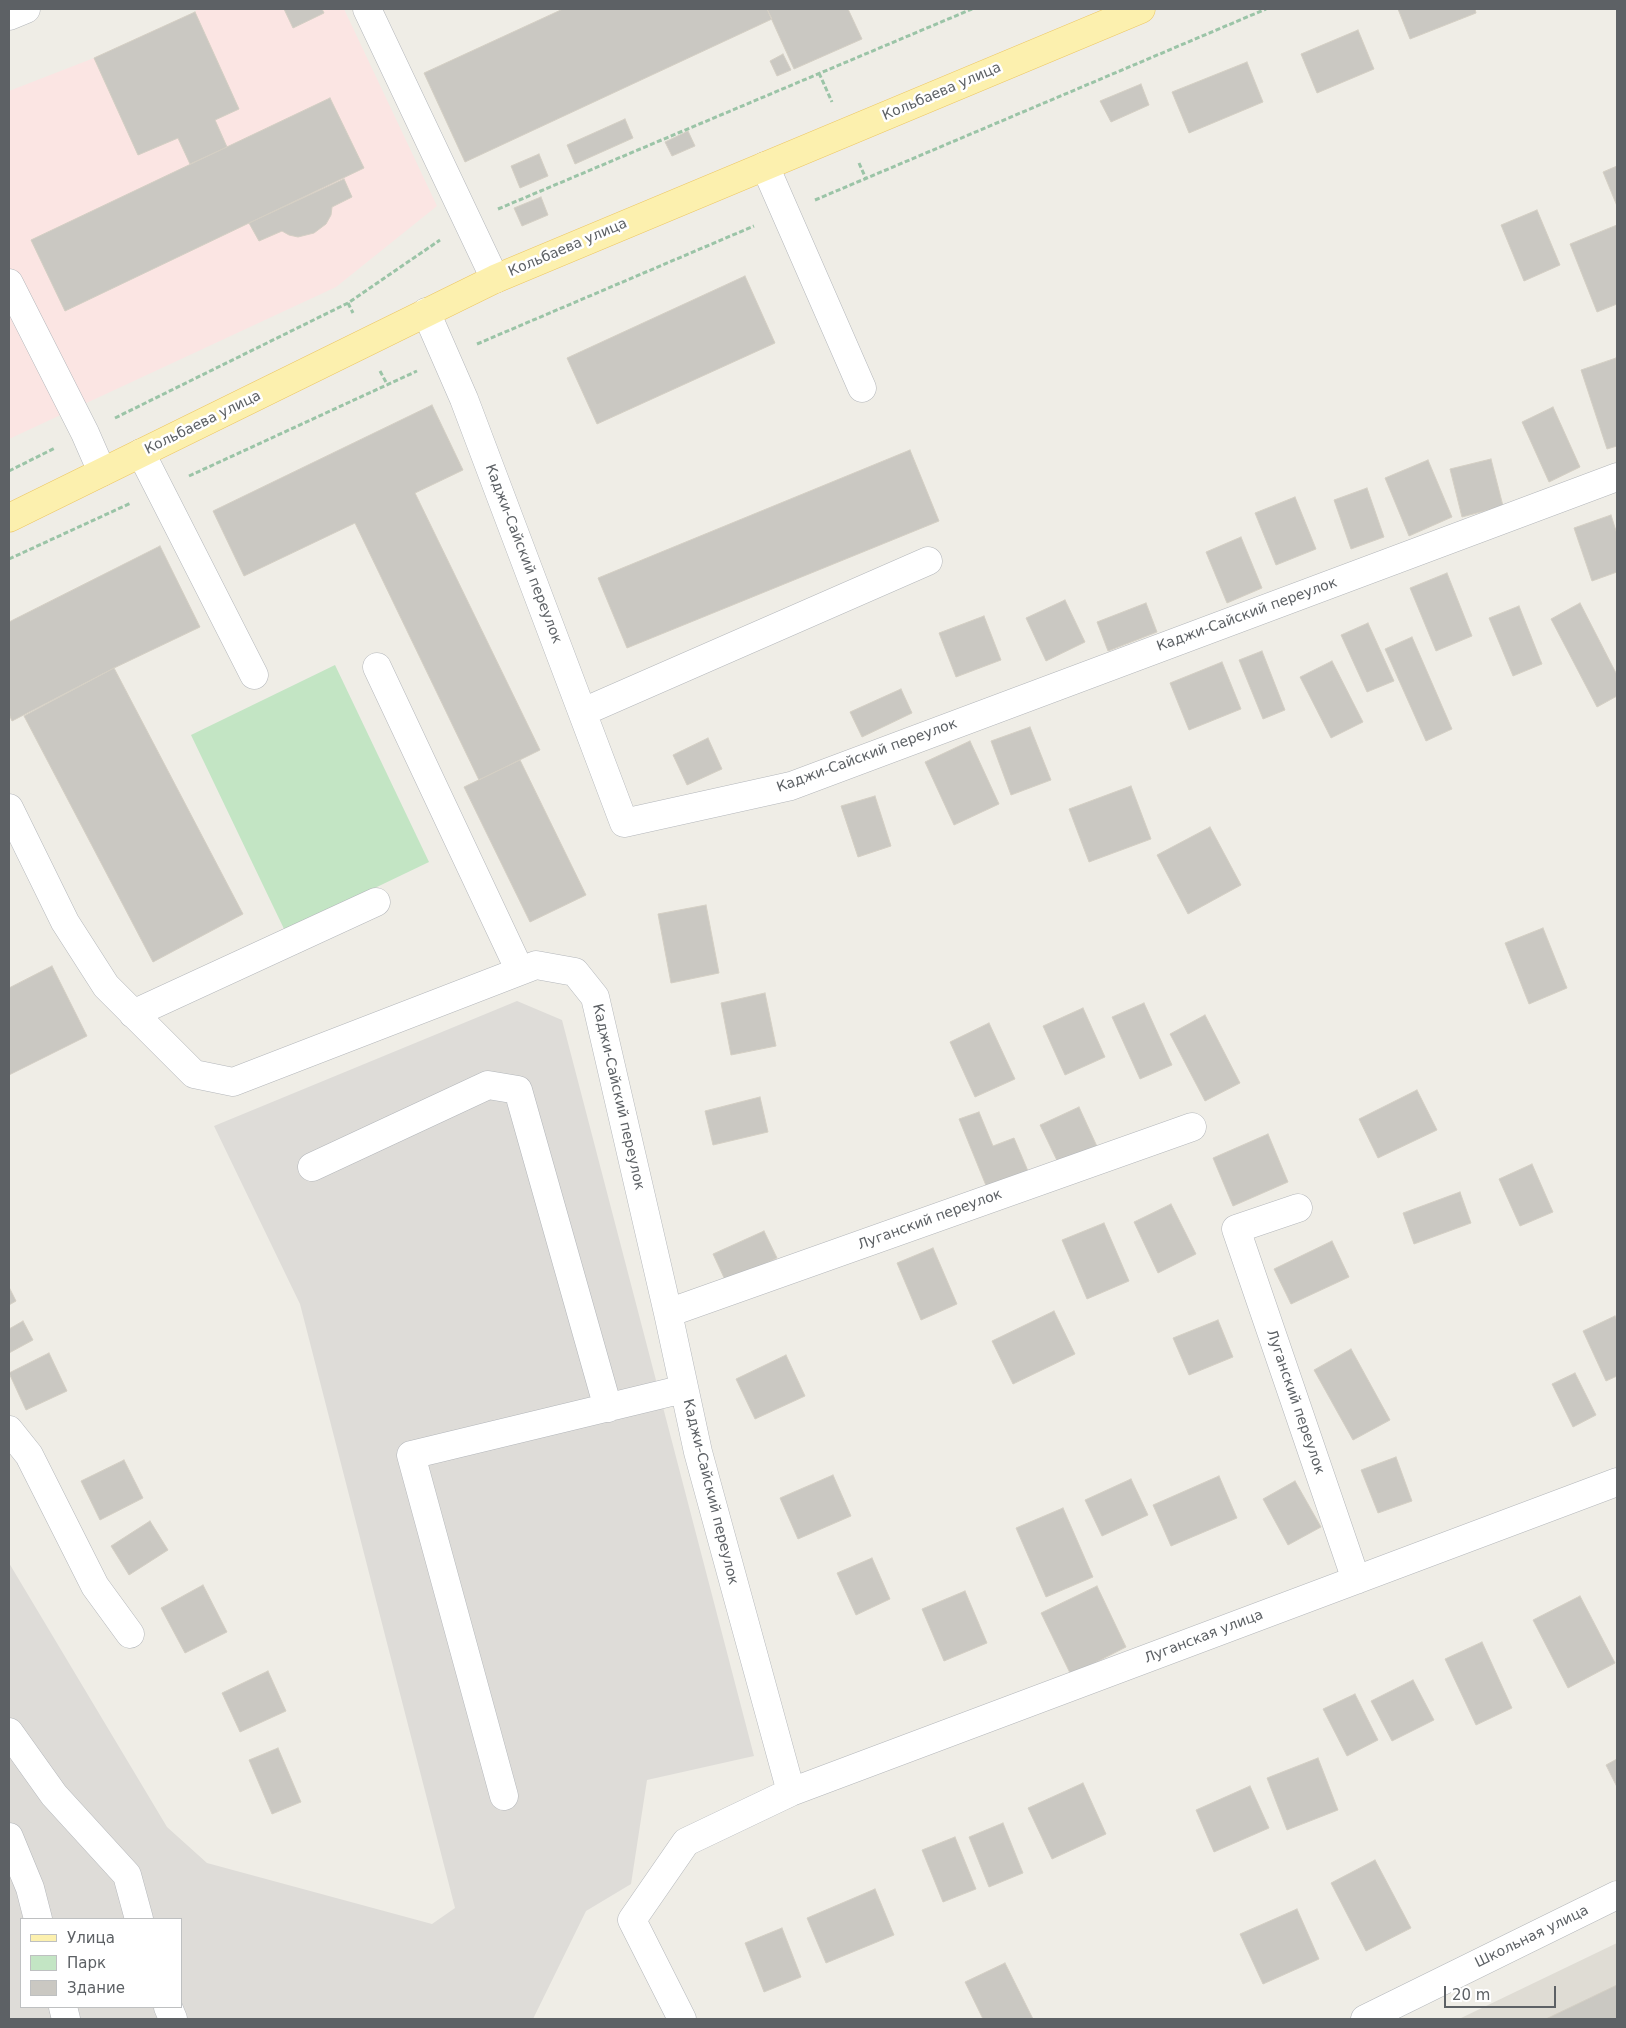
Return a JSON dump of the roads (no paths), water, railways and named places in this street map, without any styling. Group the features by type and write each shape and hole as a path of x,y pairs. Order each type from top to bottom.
{"main road":[{"name":"Кольбаева улица","path":"9,518 495,279 1141,9"}],"street":[{"path":"9,16 26,9"},
{"path":"367,9 495,279"},
{"path":"765,166 862,388"},
{"path":"9,283 85,433 102,472"},
{"name":"Каджи-Сайский переулок","path":"426,312 464,399 624,823 782,788 1617,477"},
{"path":"141,453 254,675"},
{"path":"583,712 928,561"},
{"path":"377,667 520,971"},
{"name":"Каджи-Сайский переулок","path":"9,808 65,922 106,986 194,1074 233,1082 536,965 575,972 596,997 698,1452 791,1792"},
{"path":"133,1014 376,902"},
{"path":"312,1167 488,1085 518,1090 608,1408"},
{"name":"Луганский переулок","path":"668,1313 1192,1127"},
{"name":"Луганский переулок","path":"1298,1208 1236,1229 1356,1580"},
{"path":"504,1796 412,1455 684,1389"},
{"path":"9,1430 29,1455 95,1586 130,1634"},
{"name":"Луганская улица","path":"682,2019 632,1920 686,1842 791,1792 1617,1482"},
{"path":"9,1732 54,1795 127,1875 139,1918"},
{"path":"9,1837 30,1888 38,1918"},
{"name":"Школьная улица","path":"1365,2019 1617,1895"}]}
